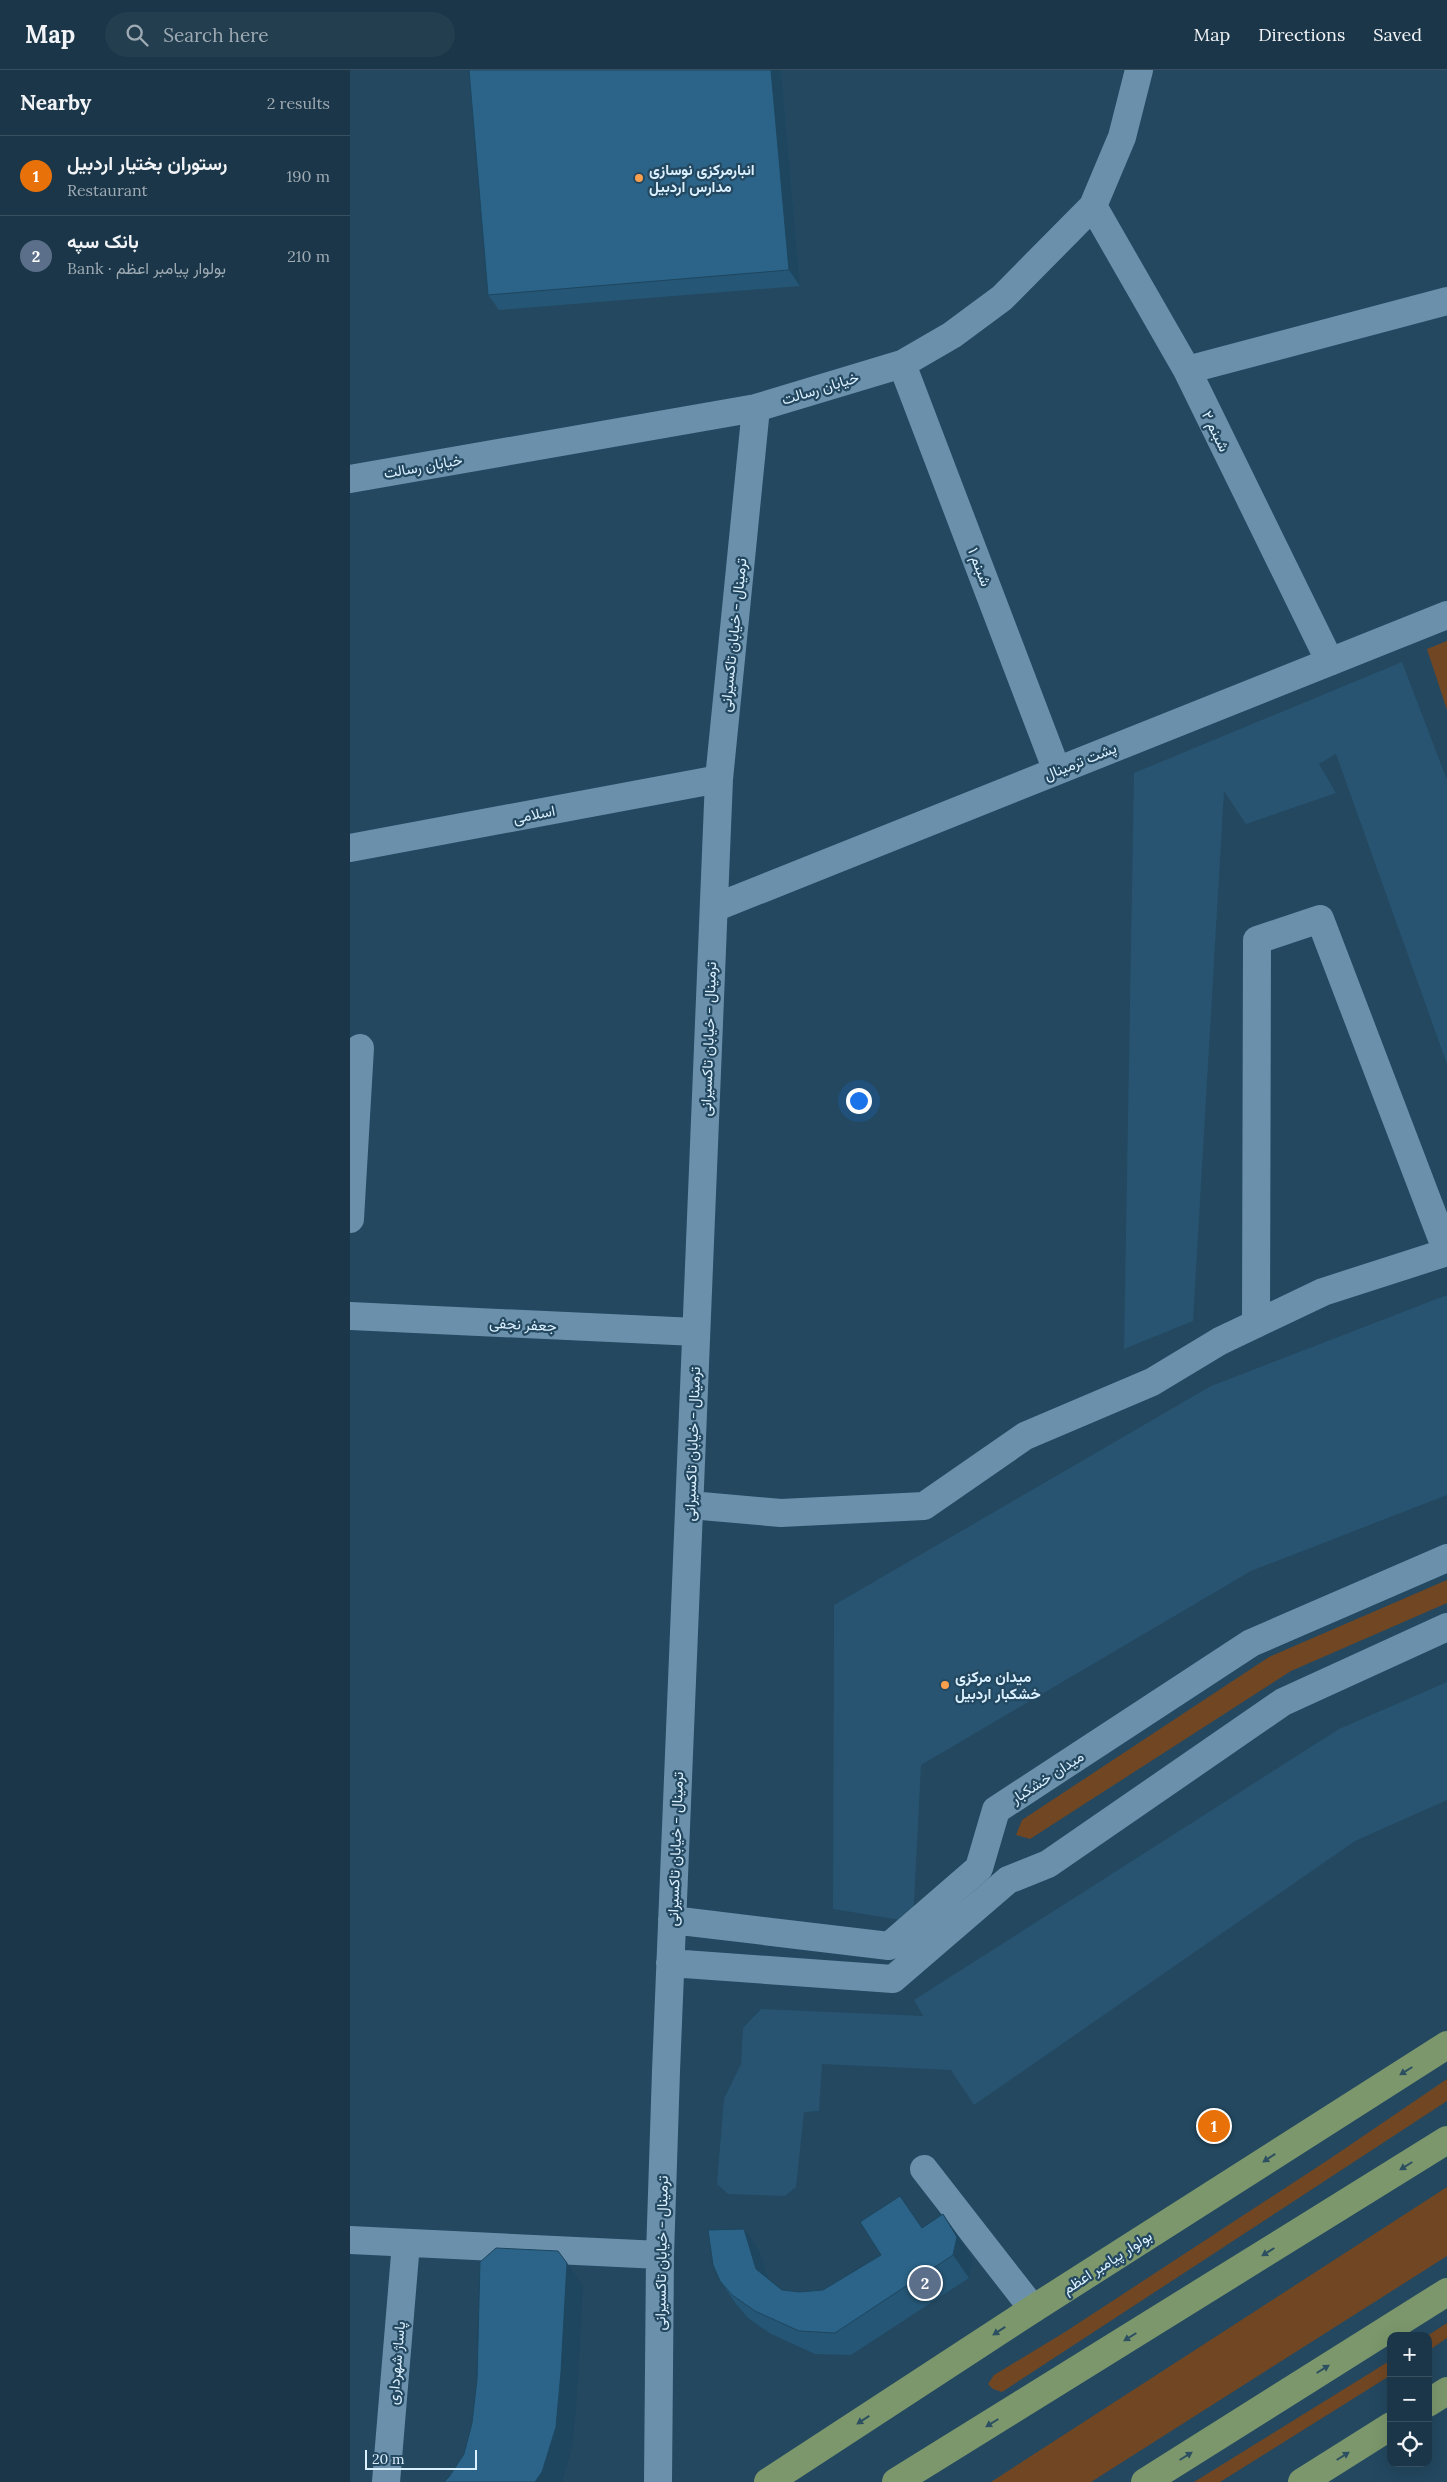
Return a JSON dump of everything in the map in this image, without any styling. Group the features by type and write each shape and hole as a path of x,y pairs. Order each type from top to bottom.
{"main road":[{"name":"بولوار پیامبر اعظم","path":"768,2482 1033,2309 1447,2045"},
{"path":"896,2482 1447,2140"},
{"path":"1144,2482 1447,2292"},
{"path":"1432,2400 1447,2391"},
{"path":"1302,2482 1387,2429"}],"street":[{"name":"خیابان رسالت","path":"350,479 756,408 902,364 952,335 1002,298 1092,206 1122,137 1139,70"},
{"name":"شبنم ۲","path":"1092,206 1186,370 1330,662"},
{"path":"1186,370 1447,301"},
{"name":"شبنم ۱","path":"902,364 1057,771"},
{"name":"ترمینال - خیابان تاکسیرانی","path":"658,2482 660,2255 670,1963 719,779 756,408"},
{"name":"پشت ترمینال","path":"714,908 1447,615"},
{"name":"اسلامی","path":"350,848 719,779"},
{"path":"690,1505 781,1513 924,1506 1025,1436 1152,1382 1220,1341 1256,1324 1323,1292 1447,1252 1320,919 1257,940 1256,1324"},
{"path":"350,1219 360,1048"},
{"name":"جعفر نجفی","path":"350,1316 696,1332"},
{"name":"میدان خشکبار","path":"672,1920 889,1946 979,1868 996,1810 1251,1643 1447,1558"},
{"path":"670,1963 893,1979 1008,1880 1048,1864 1283,1702 1447,1627"},
{"path":"924,2169 1033,2309"},
{"path":"350,2240 660,2255"},
{"name":"پاساژ شهرداری","path":"386,2482 406,2243"}],"shaded area":[{"path":"1447,641 1447,710 1427,649"},
{"path":"1402,662 1447,780 1447,1064 1336,754 1319,764 1336,793 1246,824 1224,791 1193,1321 1124,1349 1134,773"},
{"name":"میدان مرکزی خشکبار اردبیل","path":"1447,1295 1447,1495 1251,1571 921,1765 913,1922 833,1909 834,1605 1211,1386"},
{"path":"1447,1580 1447,1603 1291,1671 1030,1839 1016,1835 1022,1820 1269,1657"},
{"path":"1447,1682 1447,1800 1355,1841 974,2105 951,2070 822,2064 819,2111 804,2112 796,2187 785,2196 728,2194 717,2184 724,2099 741,2064 743,2028 761,2009 923,2016 914,2000 1339,1729"},
{"path":"1447,2079 1447,2101 1002,2392 993,2389 988,2384 994,2375 1065,2332 1331,2158"},
{"path":"1447,2187 1447,2256 1091,2482 991,2482"},
{"path":"1447,2323 1447,2338 1432,2348 1432,2333"},
{"path":"1387,2362 1387,2378 1220,2482 1194,2482"}],"building":[{"name":"انبارمرکزی نوسازی مدارس اردبیل","path":"469,70 771,70 789,270 488,295"},
{"path":"900,2196 922,2228 943,2214 957,2237 953,2255 835,2333 799,2331 755,2311 732,2295 720,2281 713,2265 708,2230 744,2229 756,2269 782,2290 800,2292 823,2290 881,2255 860,2222"},
{"path":"496,2248 558,2251 567,2263 556,2427 542,2472 535,2482 444,2482 464,2454 472,2423 477,2379 480,2262"}],"place":[{"name":"انبارمرکزی نوسازی مدارس اردبیل","path":"639,178"},
{"name":"میدان مرکزی خشکبار اردبیل","path":"945,1685"},
{"name":"رستوران بختیار اردبیل","path":"1214,2126"},
{"name":"بانک سپه","path":"925,2283"}]}
